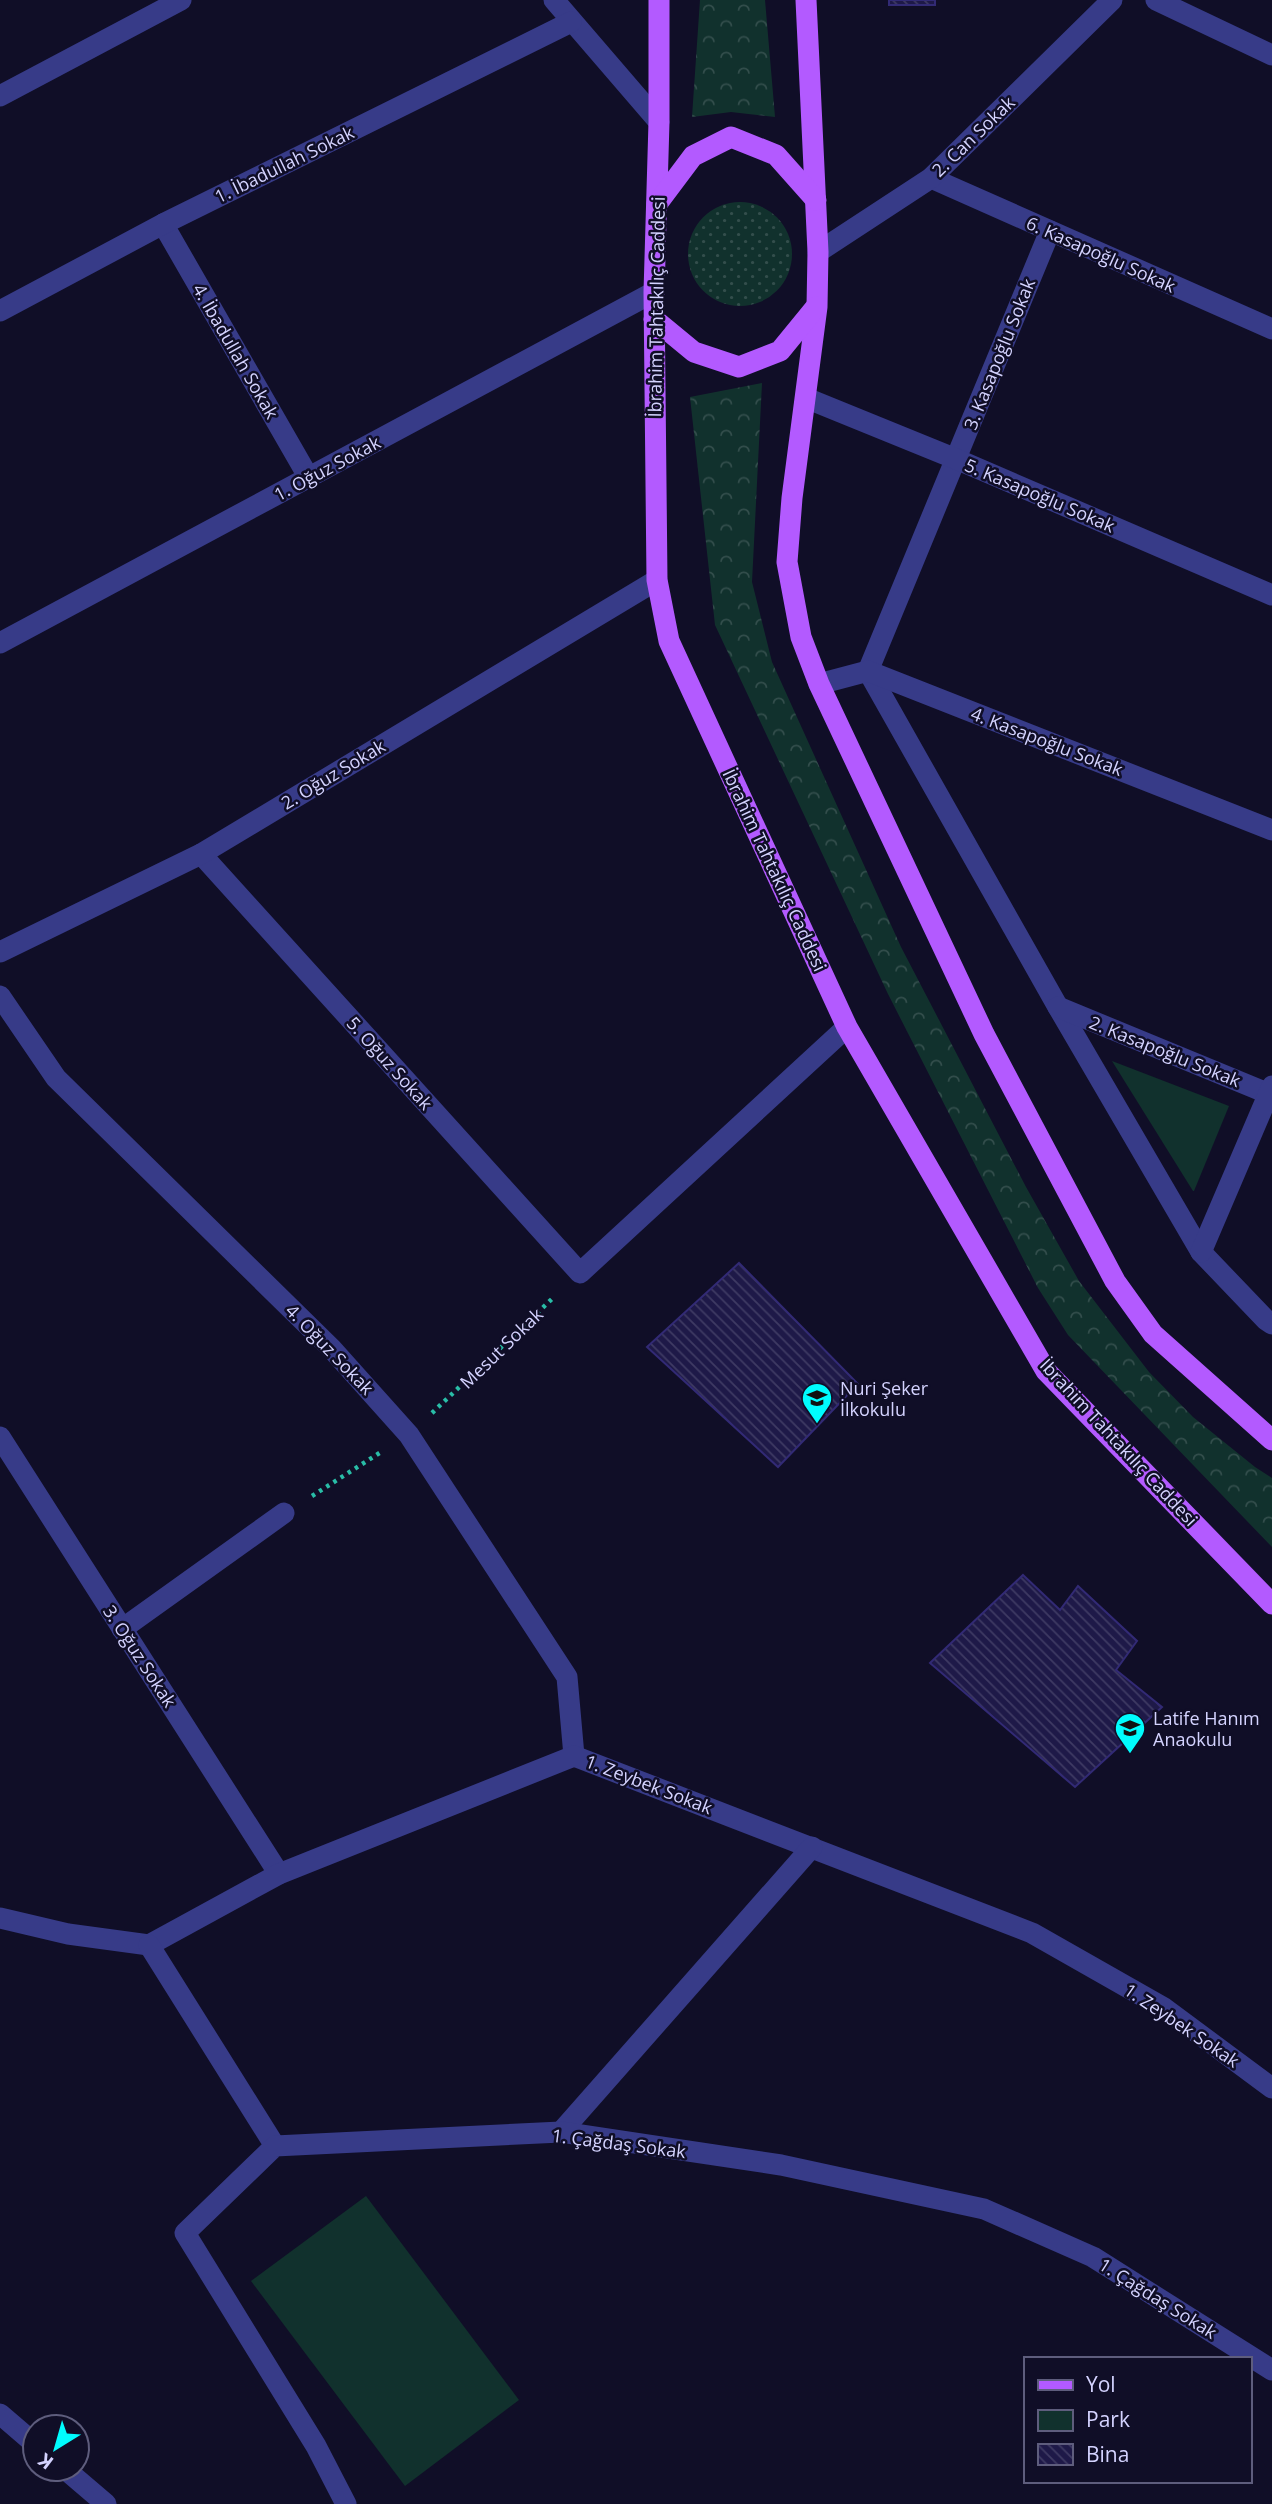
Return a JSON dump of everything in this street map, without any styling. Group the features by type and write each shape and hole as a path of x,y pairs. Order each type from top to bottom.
{"main road":[{"name":"İbrahim Tahtakılıç Caddesi","path":"659,0 654,292 657,580 669,641 847,1027 1046,1371 1272,1604"},
{"path":"806,0 818,252 817,307 792,498 787,562 801,637 819,684 984,1034 1115,1280 1153,1334 1272,1440"},
{"path":"656,204 693,156 731,137 776,155 816,200"},
{"path":"654,319 694,352 738,367 780,351 817,307"}],"street":[{"path":"0,96 181,0"},
{"path":"554,0 570,22 659,122"},
{"name":"2. Can Sokak","path":"818,252 931,178 1112,0"},
{"path":"1156,0 1272,55"},
{"name":"1. İbadullah Sokak","path":"0,311 163,225 570,22"},
{"name":"6. Kasapoğlu Sokak","path":"931,178 1272,329"},
{"name":"4. İbadullah Sokak","path":"163,225 309,478"},
{"name":"3. Kasapoğlu Sokak","path":"868,671 1050,231"},
{"name":"1. Oğuz Sokak","path":"0,643 654,292"},
{"name":"5. Kasapoğlu Sokak","path":"806,398 956,458 1272,594"},
{"name":"2. Oğuz Sokak","path":"0,952 201,854 657,580"},
{"path":"819,684 868,671 1058,1007 1201,1251 1272,1324"},
{"name":"4. Kasapoğlu Sokak","path":"868,671 1272,830"},
{"name":"5. Oğuz Sokak","path":"201,854 580,1272"},
{"name":"4. Oğuz Sokak","path":"0,996 56,1078 332,1349 409,1435 567,1677 574,1756"},
{"name":"2. Kasapoğlu Sokak","path":"1058,1007 1271,1091"},
{"path":"580,1272 847,1027"},
{"path":"1201,1251 1271,1091"},
{"name":"3. Oğuz Sokak","path":"0,1437 279,1874"},
{"path":"122,1629 284,1513"},
{"name":"1. Zeybek Sokak","path":"149,1945 279,1874 574,1756 1032,1933 1164,2008 1272,2088"},
{"path":"561,2132 812,1847"},
{"path":"0,1917 68,1934 149,1945 275,2146 185,2233 316,2446 346,2504"},
{"name":"1. Çağdaş Sokak","path":"275,2146 561,2132 781,2165 984,2209 1093,2257 1272,2370"},
{"path":"0,2414 21,2432"},
{"path":"81,2483 106,2504"}],"path":[{"name":"Mesut Sokak","path":"284,1513 409,1435 580,1272"}],"green space":[{"path":"700,0 765,0 775,117 731,112 692,117"},
{"path":"740,202 760,206 777,217 788,234 792,254 788,274 777,291 760,302 740,306 720,302 703,291 692,274 688,254 692,234 703,217 720,206"},
{"path":"762,383 752,582 772,662 901,947 1026,1187 1079,1281 1149,1372 1193,1417 1272,1478 1272,1547 1068,1335 1038,1288 888,994 715,625 690,397"},
{"path":"1112,1061 1229,1106 1194,1191 1193,1191"},
{"path":"366,2196 519,2400 405,2486 251,2281"}],"building":[{"path":"889,0 935,0 935,5 889,5"},
{"path":"739,1263 858,1384 778,1467 647,1347"},
{"path":"1023,1575 1060,1610 1078,1586 1137,1641 1116,1670 1162,1707 1075,1787 930,1663"}],"place":[{"name":"Nuri Şeker İlkokulu","path":"817,1425"},
{"name":"Latife Hanım Anaokulu","path":"1130,1755"}]}
